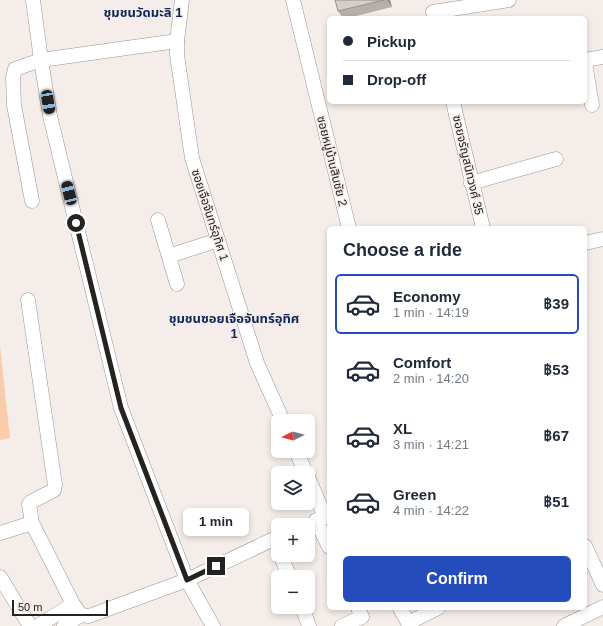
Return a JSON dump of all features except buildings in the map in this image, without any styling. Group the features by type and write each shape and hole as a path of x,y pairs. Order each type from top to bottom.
{"street":[{"path":"33,0 50,116 121,408 187,580 213,626"},
{"name":"ซอยเจือจันทร์อุทิศ 1","path":"182,0 177,55 192,158 257,363 280,414"},
{"name":"ซอยหมู่บ้านสินชัย 2","path":"293,0 349,226"},
{"path":"432,10 509,0"},
{"path":"32,201 14,105 13,78 15,69 41,60 177,42"},
{"path":"587,61 603,57"},
{"path":"587,74 592,105"},
{"name":"ซอยจรัญสนิทวงศ์ 35","path":"453,104 471,183 482,226"},
{"path":"471,183 556,159"},
{"path":"158,220 177,284"},
{"path":"587,243 603,239"},
{"path":"169,256 218,240"},
{"path":"28,300 55,485 54,490 29,504 32,523 77,610 88,616 187,580 271,545"},
{"path":"315,504 327,541"},
{"path":"0,533 32,523"},
{"path":"587,550 603,585"},
{"path":"0,576 34,626 77,610"},
{"path":"567,625 603,608"},
{"path":"64,626 77,610"},
{"path":"342,626 362,616 359,610"},
{"path":"401,610 409,624 434,610"},
{"path":"305,614 309,626"}],"shaded area":[{"path":"0,346 10,438 0,440"}],"district":[{"name":"ชุมชนวัดมะลิ 1","path":"143,12"},
{"name":"ชุมชนซอยเจือจันทร์อุทิศ 1","path":"234,326"}],"route":[{"path":"76,223 121,408 187,580 216,566"}]}
